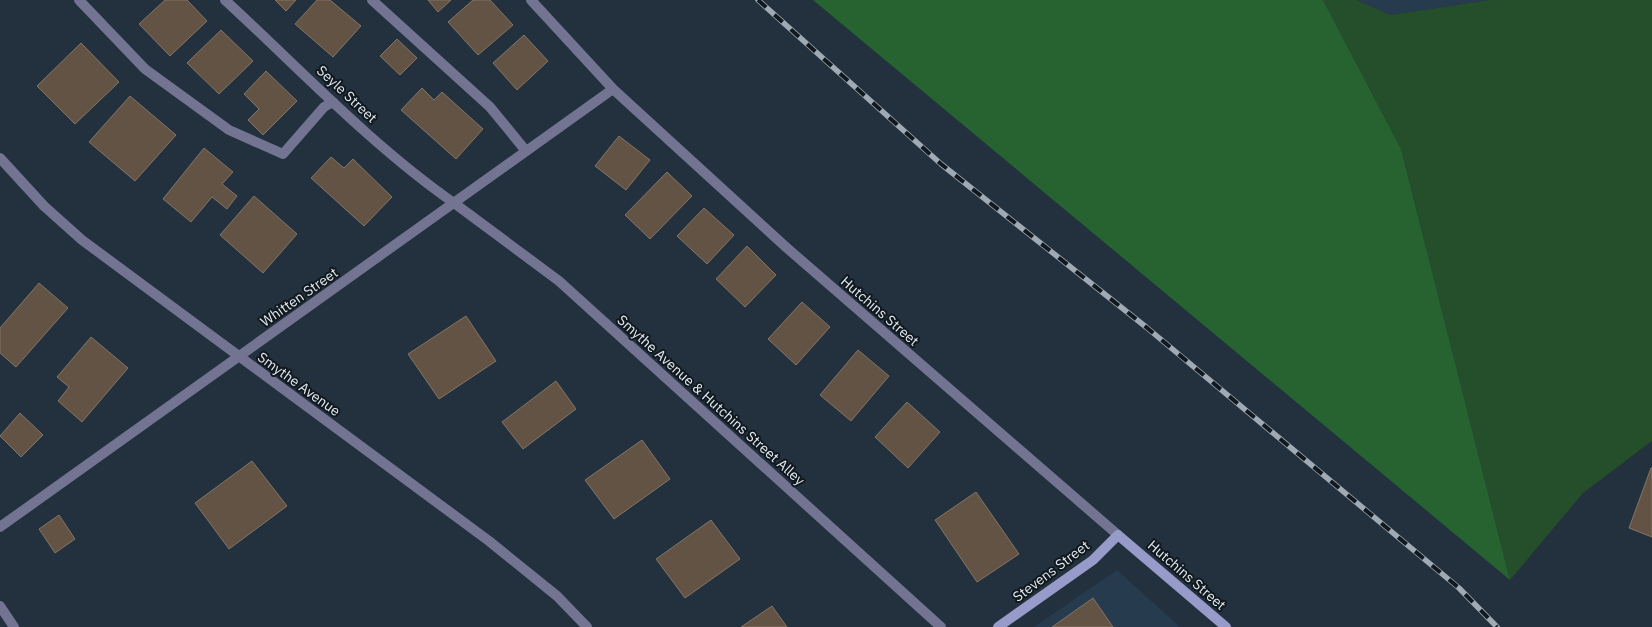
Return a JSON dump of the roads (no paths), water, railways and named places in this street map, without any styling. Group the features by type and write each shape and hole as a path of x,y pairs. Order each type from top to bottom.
{"street":[{"path":"79,0 145,69 229,130 283,154 324,107 333,102"},
{"name":"Seyle Street","path":"225,0 333,102 425,182 454,203"},
{"path":"372,0 490,107 526,151"},
{"name":"Hutchins Street","path":"531,0 613,89 787,248 1226,627"},
{"name":"Whitten Street","path":"0,527 613,89"},
{"name":"Smythe Avenue","path":"0,158 44,206 82,240 489,541 557,596 586,627"},
{"name":"Smythe Avenue & Hutchins Street Alley","path":"454,203 559,281 941,627"},
{"name":"Stevens Street","path":"998,627 1092,560 1118,535"},
{"path":"0,606 14,627"}],"railway":[{"path":"758,0 941,164 1146,327 1459,588 1497,627"}]}
